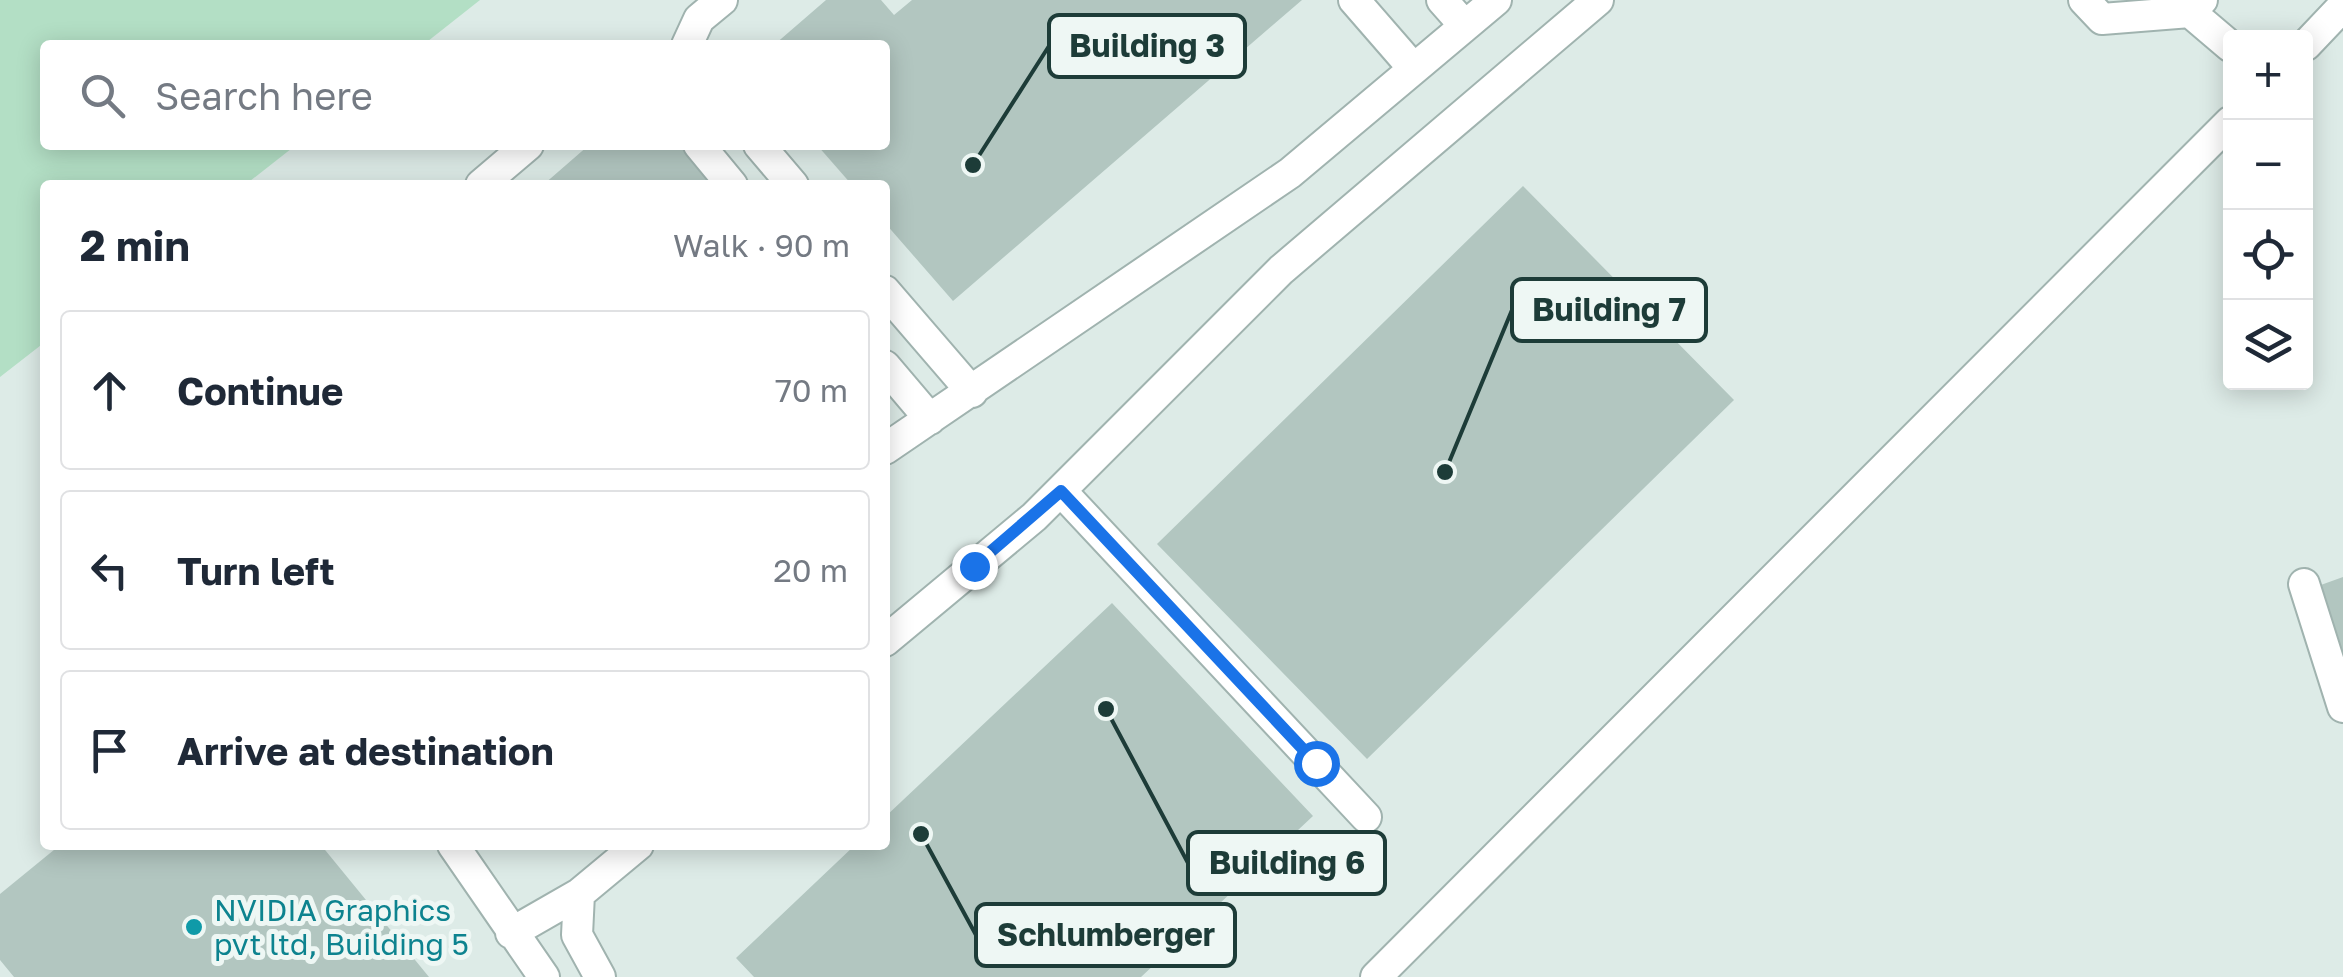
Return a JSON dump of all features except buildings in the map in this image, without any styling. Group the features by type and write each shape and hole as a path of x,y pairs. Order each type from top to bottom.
{"street":[{"path":"689,40 699,19 722,0"},
{"path":"1354,0 1414,69"},
{"path":"1442,0 1465,26"},
{"path":"890,446 1290,174 1496,0"},
{"path":"890,636 1061,491 1282,270 1598,0"},
{"path":"2084,0 2102,18 2196,6 2223,38"},
{"path":"2313,38 2343,6"},
{"path":"1376,977 2223,129"},
{"path":"487,180 522,150"},
{"path":"702,150 728,180"},
{"path":"762,150 789,180"},
{"path":"890,297 972,392"},
{"path":"890,372 930,419"},
{"path":"1061,491 1366,817"},
{"path":"2304,584 2343,707"},
{"path":"456,850 544,977"},
{"path":"511,934 579,894 632,850"},
{"path":"579,894 577,935 600,977"}],"green space":[{"path":"0,0 480,0 429,40 40,40 40,150 290,150 251,180 40,180 40,346 0,377"}],"place":[{"name":"Building 3","path":"973,165"},
{"name":"Building 7","path":"1445,472"},
{"name":"Building 6","path":"1106,709"},
{"name":"Schlumberger","path":"921,834"},
{"name":"NVIDIA Graphics pvt ltd, Building 5","path":"194,927"}],"route":[{"path":"974,566 1061,491 1316,763"}]}
